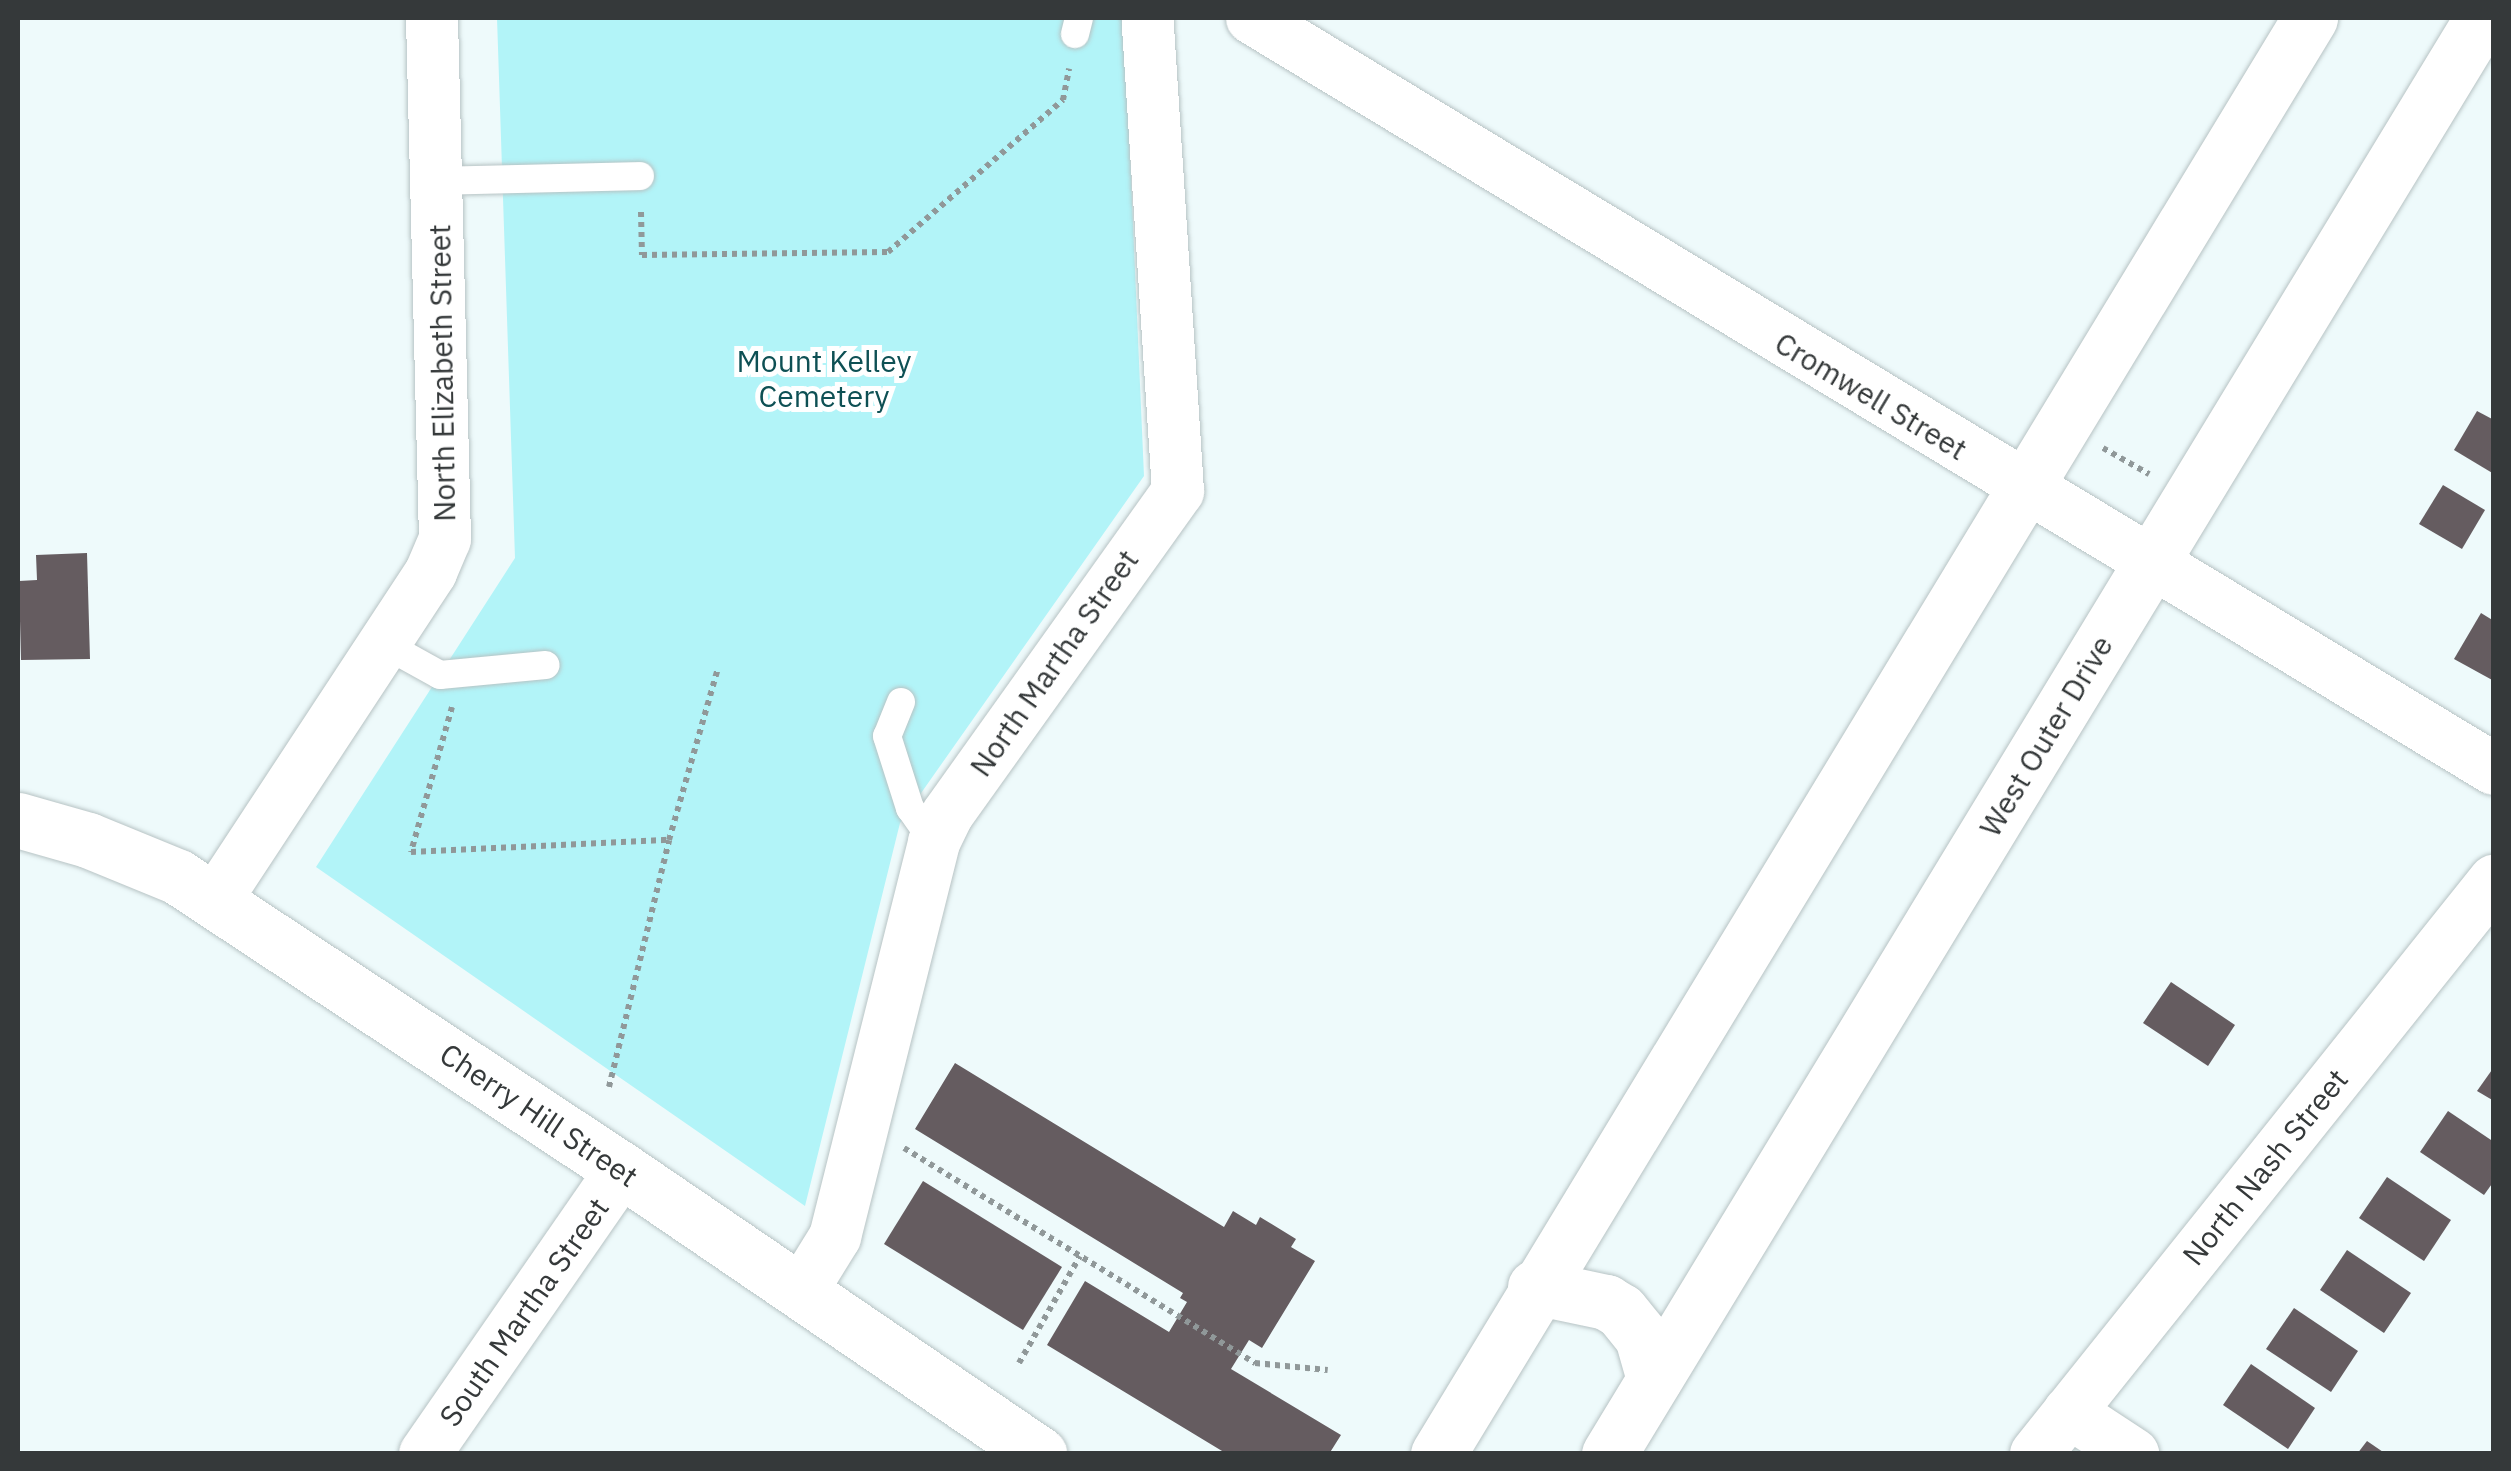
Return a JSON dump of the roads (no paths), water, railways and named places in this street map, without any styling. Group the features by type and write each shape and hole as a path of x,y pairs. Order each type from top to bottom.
{"main road":[{"path":"1438,1454 1535,1287 2310,18"},
{"name":"West Outer Drive","path":"1609,1454 2482,18"},
{"name":"Cherry Hill Street","path":"18,820 88,840 178,876 622,1170 1039,1454"},
{"path":"1535,1287 1606,1302 1622,1312 1642,1337 1654,1378"}],"street":[{"name":"North Elizabeth Street","path":"215,901 432,572 445,539 432,18"},
{"name":"North Martha Street","path":"801,1292 835,1237 934,842 958,799 1178,491 1148,18"},
{"name":"Cromwell Street","path":"1252,18 2494,770"},
{"name":"North Nash Street","path":"2036,1454 2494,881"},
{"name":"South Martha Street","path":"425,1454 622,1170"},
{"path":"2069,1412 2133,1454"}],"lane":[{"path":"437,181 640,176"},
{"path":"384,644 440,674 546,666"},
{"path":"901,702 888,736 910,808 934,842"}],"park label":[{"name":"Mount Kelley Cemetery","path":"824,378"}]}
